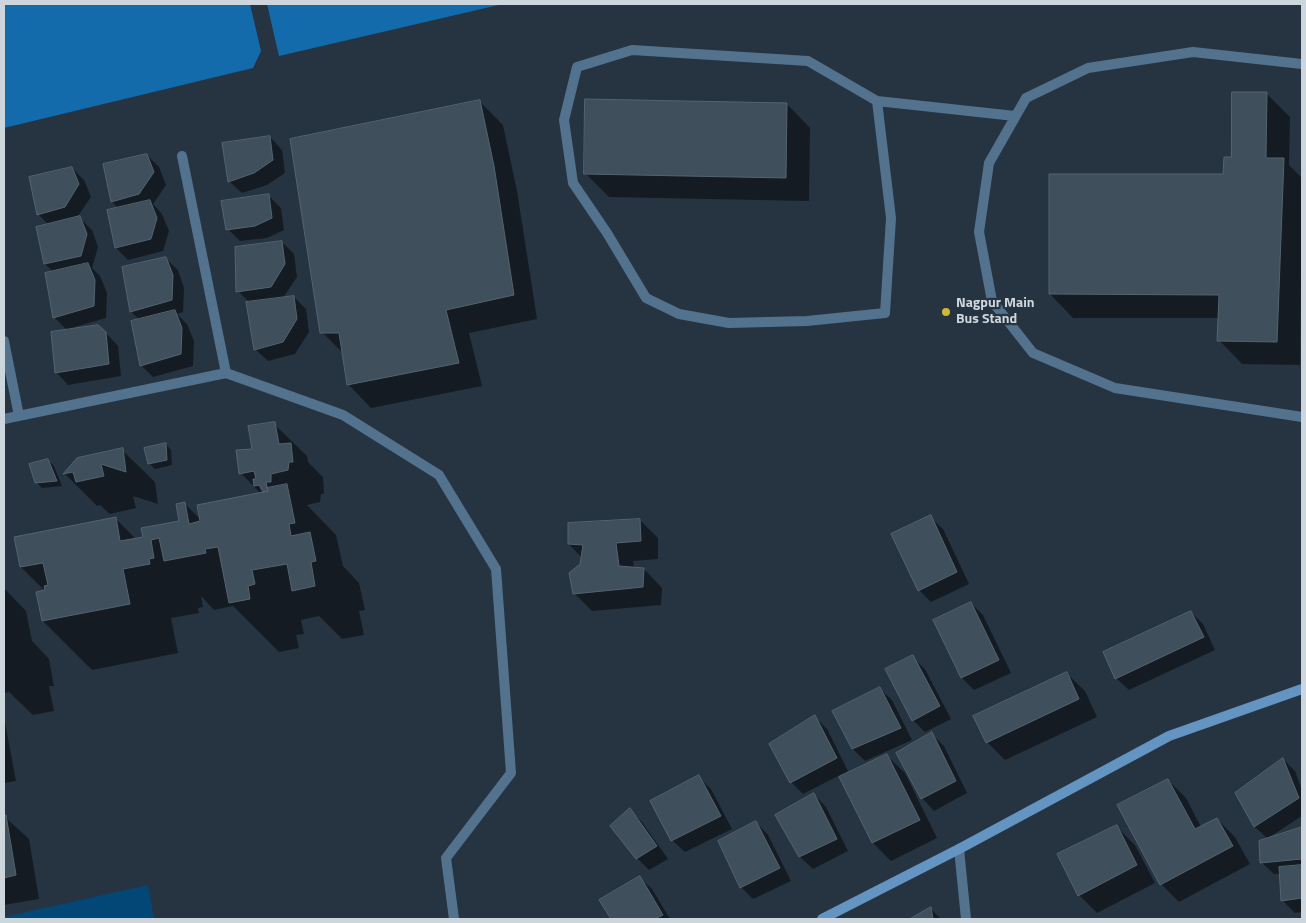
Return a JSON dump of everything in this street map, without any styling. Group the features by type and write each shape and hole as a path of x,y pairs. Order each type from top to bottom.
{"street":[{"path":"822,919 960,849 1168,736 1302,689"}],"lane":[{"path":"876,101 891,218 885,313 807,322 729,323 679,314 646,298 607,233 573,183 564,120 577,67 632,50 808,61 876,101 1015,116"},
{"path":"1302,64 1193,52 1088,68 1026,98 989,163 979,232 992,301 1033,353 1115,388 1302,416"},
{"path":"182,156 226,373"},
{"path":"4,342 19,416"},
{"path":"4,419 226,373 343,415 439,475 496,569 511,773 446,858 454,919"},
{"path":"960,849 966,919"}],"shaded area":[{"path":"4,4 250,4 261,51 253,68 4,128"},
{"path":"267,4 503,4 279,56"},
{"path":"148,885 154,919 4,919 4,917"}],"building":[{"path":"1232,92 1267,92 1266,158 1284,158 1277,342 1217,341 1219,295 1049,294 1049,174 1223,174 1224,157 1231,157"},
{"path":"585,99 787,103 786,178 584,174"},
{"path":"480,100 494,166 514,295 446,310 459,363 347,385 339,333 320,333 290,139"},
{"path":"270,136 273,160 254,173 228,182 222,143"},
{"path":"147,154 154,172 139,194 111,202 103,164"},
{"path":"72,167 79,184 65,207 37,215 29,177"},
{"path":"269,194 272,218 255,226 226,230 221,201"},
{"path":"150,200 157,218 151,239 115,248 107,210"},
{"path":"80,216 87,234 81,256 44,264 36,227"},
{"path":"282,241 285,264 271,287 236,292 235,247"},
{"path":"166,257 173,275 172,300 130,312 122,267"},
{"path":"88,263 95,280 94,306 53,318 45,273"},
{"path":"294,296 297,319 283,342 254,350 246,302"},
{"path":"175,310 182,328 181,354 140,366 131,321"},
{"path":"98,325 106,332 109,364 55,373 51,332"},
{"path":"275,422 279,444 291,443 293,462 289,462 288,470 271,474 271,482 266,482 268,491 263,492 259,485 254,486 253,479 256,479 254,471 239,474 236,450 252,449 248,426"},
{"path":"166,443 167,460 148,464 144,448"},
{"path":"123,448 126,472 101,464 104,476 76,482 73,472 63,474 77,458"},
{"path":"48,459 57,481 35,483 29,464"},
{"path":"287,484 295,523 289,524 291,536 310,532 316,561 311,562 315,586 292,591 287,564 252,570 255,584 248,586 250,599 229,603 218,547 205,549 206,553 164,561 159,538 151,540 154,558 149,559 150,564 123,569 130,604 42,621 36,592 45,590 44,586 48,585 43,563 20,567 14,537 116,517 120,541 143,537 141,528 179,521 176,504 185,502 189,524 200,521 197,505 268,491 267,488"},
{"path":"931,515 957,572 918,591 891,534"},
{"path":"640,519 641,541 616,543 619,566 644,568 643,587 573,594 569,573 580,564 583,545 568,544 568,523"},
{"path":"971,602 999,660 961,678 933,620"},
{"path":"1191,611 1204,637 1115,679 1103,652"},
{"path":"913,655 940,706 912,721 885,669"},
{"path":"1067,672 1079,699 986,743 973,716"},
{"path":"880,687 901,728 852,749 832,711"},
{"path":"815,715 837,758 790,783 769,744"},
{"path":"932,732 956,781 921,799 896,753"},
{"path":"887,754 920,820 872,843 839,777"},
{"path":"1283,758 1299,798 1254,827 1235,793"},
{"path":"699,775 721,816 671,841 650,801"},
{"path":"1168,779 1195,829 1217,818 1233,846 1160,885 1117,805"},
{"path":"814,793 837,839 799,857 775,815"},
{"path":"630,808 657,846 636,859 610,826"},
{"path":"4,815 6,815 16,875 4,878"},
{"path":"756,821 780,868 740,888 718,841"},
{"path":"1117,825 1137,865 1078,896 1057,854"},
{"path":"1302,827 1302,859 1260,863 1259,841"},
{"path":"1302,865 1302,898 1281,901 1279,867"},
{"path":"640,876 663,915 655,919 611,919 599,900"},
{"path":"931,907 933,919 910,919"}],"place":[{"name":"Nagpur Main Bus Stand","path":"946,312"}]}
